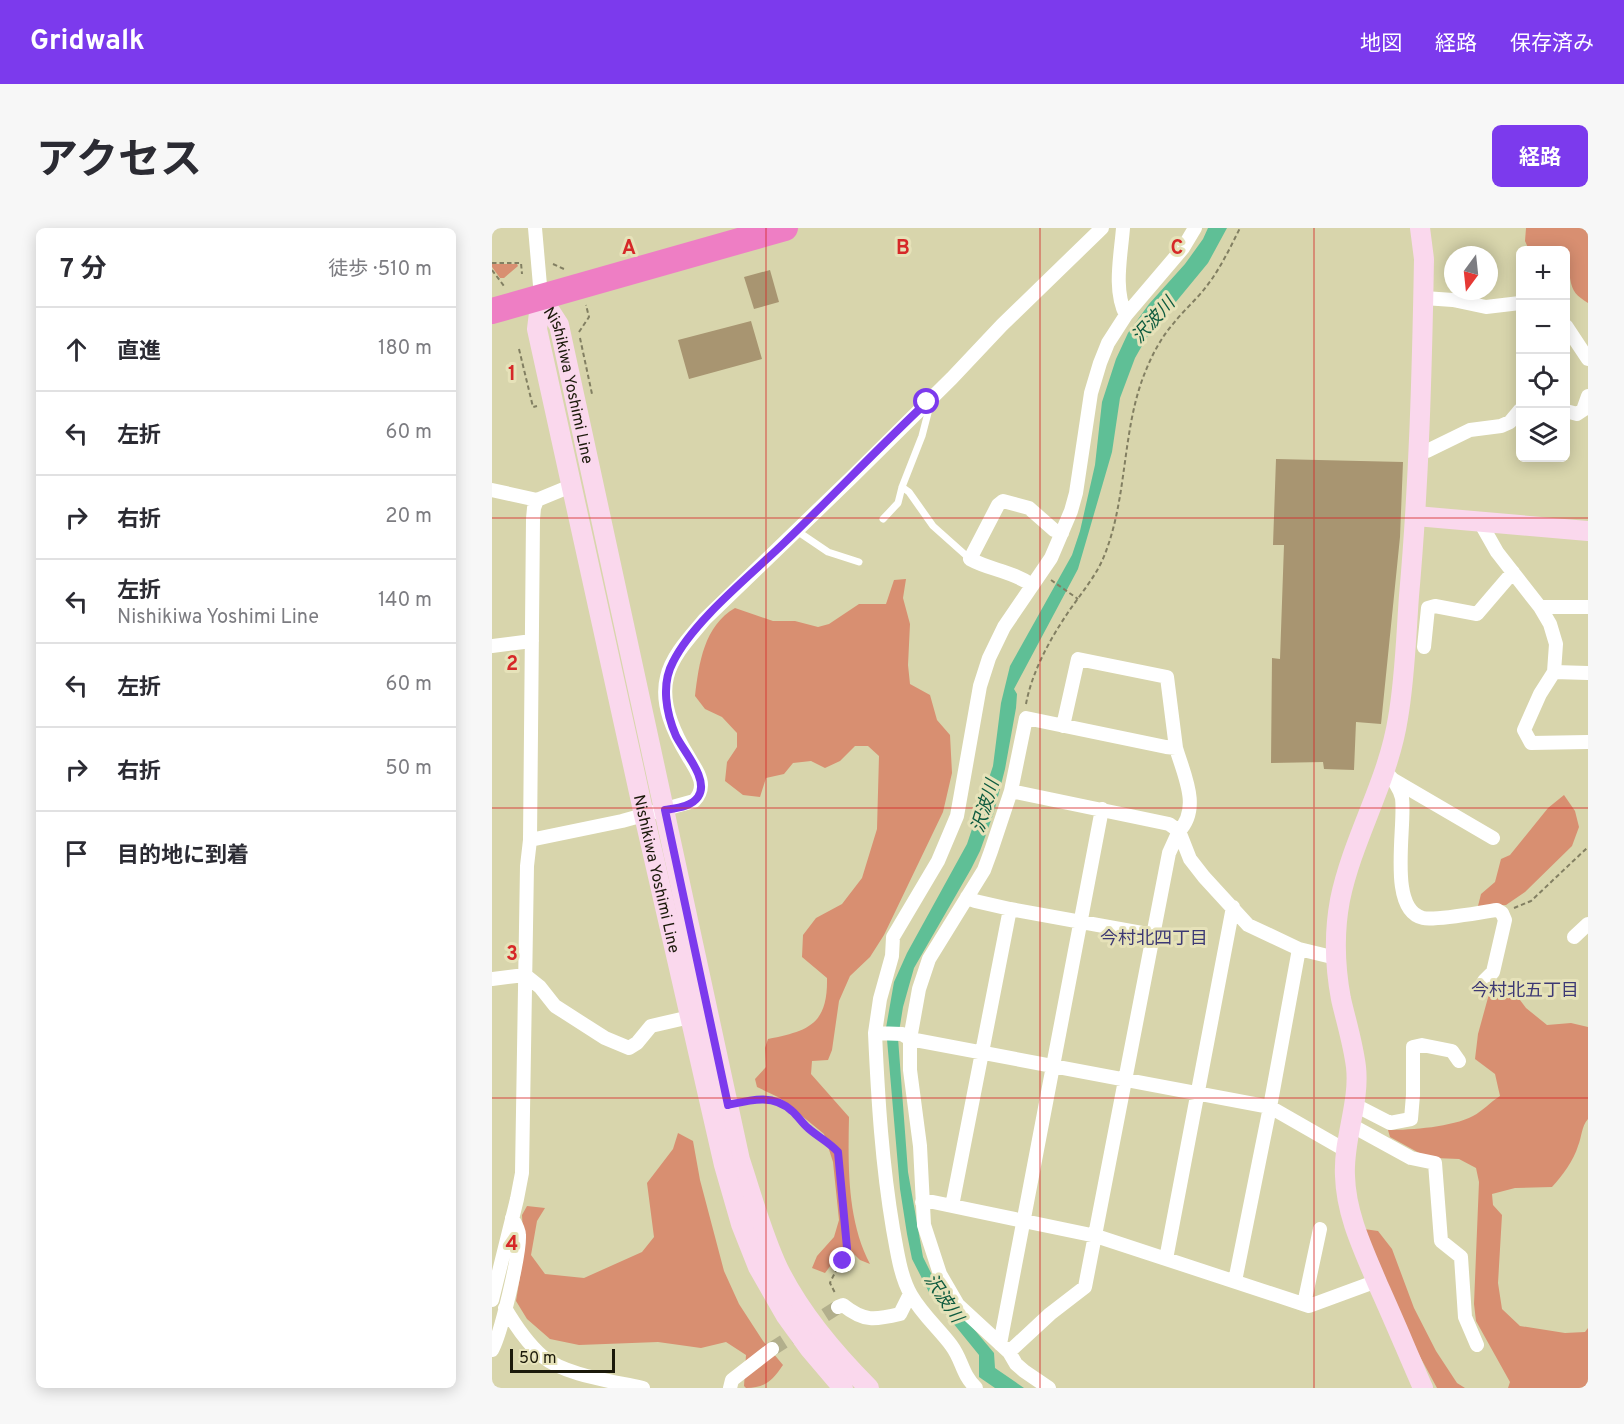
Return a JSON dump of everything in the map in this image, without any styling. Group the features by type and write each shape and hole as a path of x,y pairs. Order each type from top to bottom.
{"highway":[{"path":"492,311 785,228"}],"main road":[{"path":"1420,228 1424,260 1424,298 1416,516 1398,718 1389,775 1353,853 1345,879 1337,924 1336,958 1356,1075 1345,1150 1348,1201 1360,1242 1423,1388"},
{"name":"Nishikiwa Yoshimi Line","path":"541,297 537,329 724,1165 741,1224 758,1267 786,1316 809,1348 843,1388"},
{"name":"Nishikiwa Yoshimi Line","path":"541,297 559,324 740,1160 778,1268 798,1302 830,1347 869,1388"},
{"path":"1416,516 1588,531"}],"street":[{"path":"535,228 541,297"},
{"path":"530,840 690,804 698,797 701,788 699,777 672,726 665,692 667,676 673,661 705,619 797,531 1102,228"},
{"path":"1124,228 1120,304 1126,315"},
{"path":"976,1388 965,1377 958,1355 950,1343 910,1294 899,1259 884,1168 878,1033 880,999 892,956 893,937 938,861 957,816 980,686 989,658 1004,627 1051,558 1076,493 1091,393 1108,343 1126,315 1183,248 1195,228"},
{"path":"1424,298 1453,300 1486,307 1516,304"},
{"path":"1570,332 1588,359"},
{"path":"1570,412 1577,414 1583,410 1588,396"},
{"path":"1418,451 1427,451 1470,430 1501,426 1510,422 1516,415"},
{"path":"492,490 537,500 571,486"},
{"path":"492,1300 522,1173 527,866 530,840 533,519 537,500"},
{"path":"1032,585 1010,573 970,559 998,505 1003,501 1029,508 1054,530 1062,533"},
{"path":"1480,522 1497,552 1540,607 1550,624 1556,644 1554,672 1540,694 1524,730 1531,743 1588,742"},
{"path":"1424,646 1428,608 1435,606 1477,614 1513,572"},
{"path":"1540,607 1588,607"},
{"path":"492,646 532,641"},
{"path":"1005,1348 1085,1287 1169,853 1179,831 1186,823 1191,801 1176,748 1167,677 1077,659 1063,726"},
{"path":"1554,672 1588,673"},
{"path":"1049,1388 1016,1364 1005,1348 958,1305 940,1274 924,1225 920,1146 906,1037 929,959 984,870 1011,791 1026,718 1176,748"},
{"path":"1389,775 1493,838"},
{"path":"1389,775 1402,797 1400,864 1406,906 1413,915 1426,919 1497,910 1502,913 1505,920 1493,972 1484,981"},
{"path":"1011,791 1169,824 1179,831 1190,859 1204,877 1248,925 1299,949 1336,958"},
{"path":"1005,1348 1022,1221 1102,809"},
{"path":"967,897 1010,909 1153,935"},
{"path":"1166,1258 1233,908"},
{"path":"952,1206 1010,909"},
{"path":"1574,937 1588,924"},
{"path":"1235,1281 1299,949"},
{"path":"492,979 525,975 540,987 555,1006 605,1038 630,1048 651,1026 690,1017"},
{"path":"878,1033 1270,1107 1345,1150"},
{"path":"1353,1104 1390,1123 1411,1119 1413,1047 1422,1045 1452,1051 1459,1061"},
{"path":"1349,1124 1410,1158 1435,1163 1441,1241 1461,1257 1465,1317 1477,1345"},
{"path":"922,1202 933,1202 1096,1236 1310,1306 1377,1281"},
{"path":"492,1350 497,1342 519,1246 519,1233 512,1218"},
{"path":"1304,1304 1320,1229"},
{"path":"841,1306 857,1317 879,1319 900,1314 910,1294"},
{"path":"505,1308 527,1340 542,1356 554,1364 573,1372 636,1387"},
{"path":"730,1388 732,1380 772,1349"}],"lane":[{"path":"883,519 898,503 922,436 929,409 927,402"},
{"path":"902,487 909,492 933,526 970,559"},
{"path":"797,531 828,552 859,561"}],"path":[{"path":"1026,718 1026,703 1036,670 1066,615 1089,585 1102,560 1112,532 1135,402 1144,376 1162,337 1207,286 1240,228"},
{"path":"492,263 521,263 522,274"},
{"path":"553,264 571,272"},
{"path":"492,270 504,286"},
{"path":"580,338 593,394"},
{"path":"519,350 533,407"},
{"path":"1045,576 1077,598"},
{"path":"1502,913 1531,901 1588,847"},
{"path":"728,1105 758,1098 775,1101 791,1110 800,1122 830,1143 838,1152 847,1248 843,1261 830,1283 841,1306"}],"shaded area":[{"path":"1526,228 1588,228 1588,303 1572,287 1570,246 1527,246 1525,241"},
{"path":"492,264 517,264 518,266 504,278 500,278"},
{"path":"906,579 903,598 910,624 908,665 910,684 930,695 937,720 950,735 952,773 943,812 884,935 870,957 850,976 839,1001 832,1050 828,1060 812,1061 811,1074 849,1117 850,1192 862,1247 870,1264 860,1260 850,1250 840,1253 825,1273 812,1268 817,1256 834,1237 839,1220 833,1162 824,1134 780,1098 757,1087 755,1079 766,1067 765,1048 768,1039 795,1033 805,1028 820,1015 824,1006 827,978 802,957 803,935 816,918 842,904 862,878 877,829 879,756 868,746 855,746 840,761 825,768 811,761 793,763 784,774 766,778 760,797 743,795 725,781 727,762 737,747 737,733 722,717 705,709 695,696 701,658 710,635 716,625 735,608 773,621 795,621 818,627 829,624 859,604 886,604 894,580"},
{"path":"1564,795 1575,811 1579,827 1572,846 1525,892 1506,905 1478,906 1481,894 1495,882 1501,859 1510,855 1548,808"},
{"path":"1502,985 1514,992 1526,1008 1547,1025 1571,1023 1588,1027 1588,1119 1571,1162 1552,1187 1515,1188 1492,1194 1493,1205 1502,1215 1498,1283 1502,1309 1520,1326 1565,1333 1585,1332 1588,1328 1588,1388 1508,1388 1510,1382 1476,1321 1474,1304 1479,1182 1476,1168 1459,1159 1435,1158 1421,1154 1390,1137 1388,1130 1443,1125 1464,1120 1477,1114 1500,1096 1495,1074 1475,1059 1478,1034 1489,994"},
{"path":"678,1133 693,1141 700,1180 724,1271 739,1304 763,1341 783,1365 771,1379 758,1387 746,1388 744,1386 746,1355 726,1342 701,1348 658,1342 579,1345 550,1339 527,1319 516,1301 524,1252 522,1215 527,1206 545,1208 537,1221 531,1255 545,1274 584,1278 642,1252 654,1237 647,1183 673,1149"},
{"path":"1364,1229 1378,1231 1392,1249 1414,1308 1436,1351 1457,1383 1465,1388 1437,1388 1411,1340"}],"water":[{"name":"沢波川","path":"1208,228 1227,228 1208,263 1147,337 1135,358 1120,398 1112,452 1078,569 1014,689 1017,694 1016,708 1005,769 994,812 971,869 914,968 903,1007 898,1038 908,1172 923,1257 937,1285 994,1353 995,1368 1024,1388 995,1388 979,1377 979,1355 931,1296 912,1259 900,1189 886,1028 894,982 907,953 967,844 993,766 1001,703 1010,666 1072,555 1080,531 1095,465 1102,402 1116,359 1128,333 1149,304 1185,264"}],"building":[{"path":"770,270 779,302 754,309 744,277"},
{"path":"751,321 762,359 689,379 678,340"},
{"path":"1276,459 1403,462 1400,537 1381,724 1356,722 1354,770 1324,769 1323,762 1271,763 1272,658 1280,659 1284,545 1273,545"}],"tunnel":[{"path":"772,1349 838,1307"}],"district":[{"name":"今村北四丁目","path":"1154,938"},
{"name":"今村北五丁目","path":"1525,990"}],"route":[{"path":"843,1261 847,1248 838,1152 830,1143 800,1122 791,1110 775,1101 758,1098 728,1105 665,810 694,801 700,793 701,783 672,726 665,692 667,676 673,661 705,619 927,402"}]}
